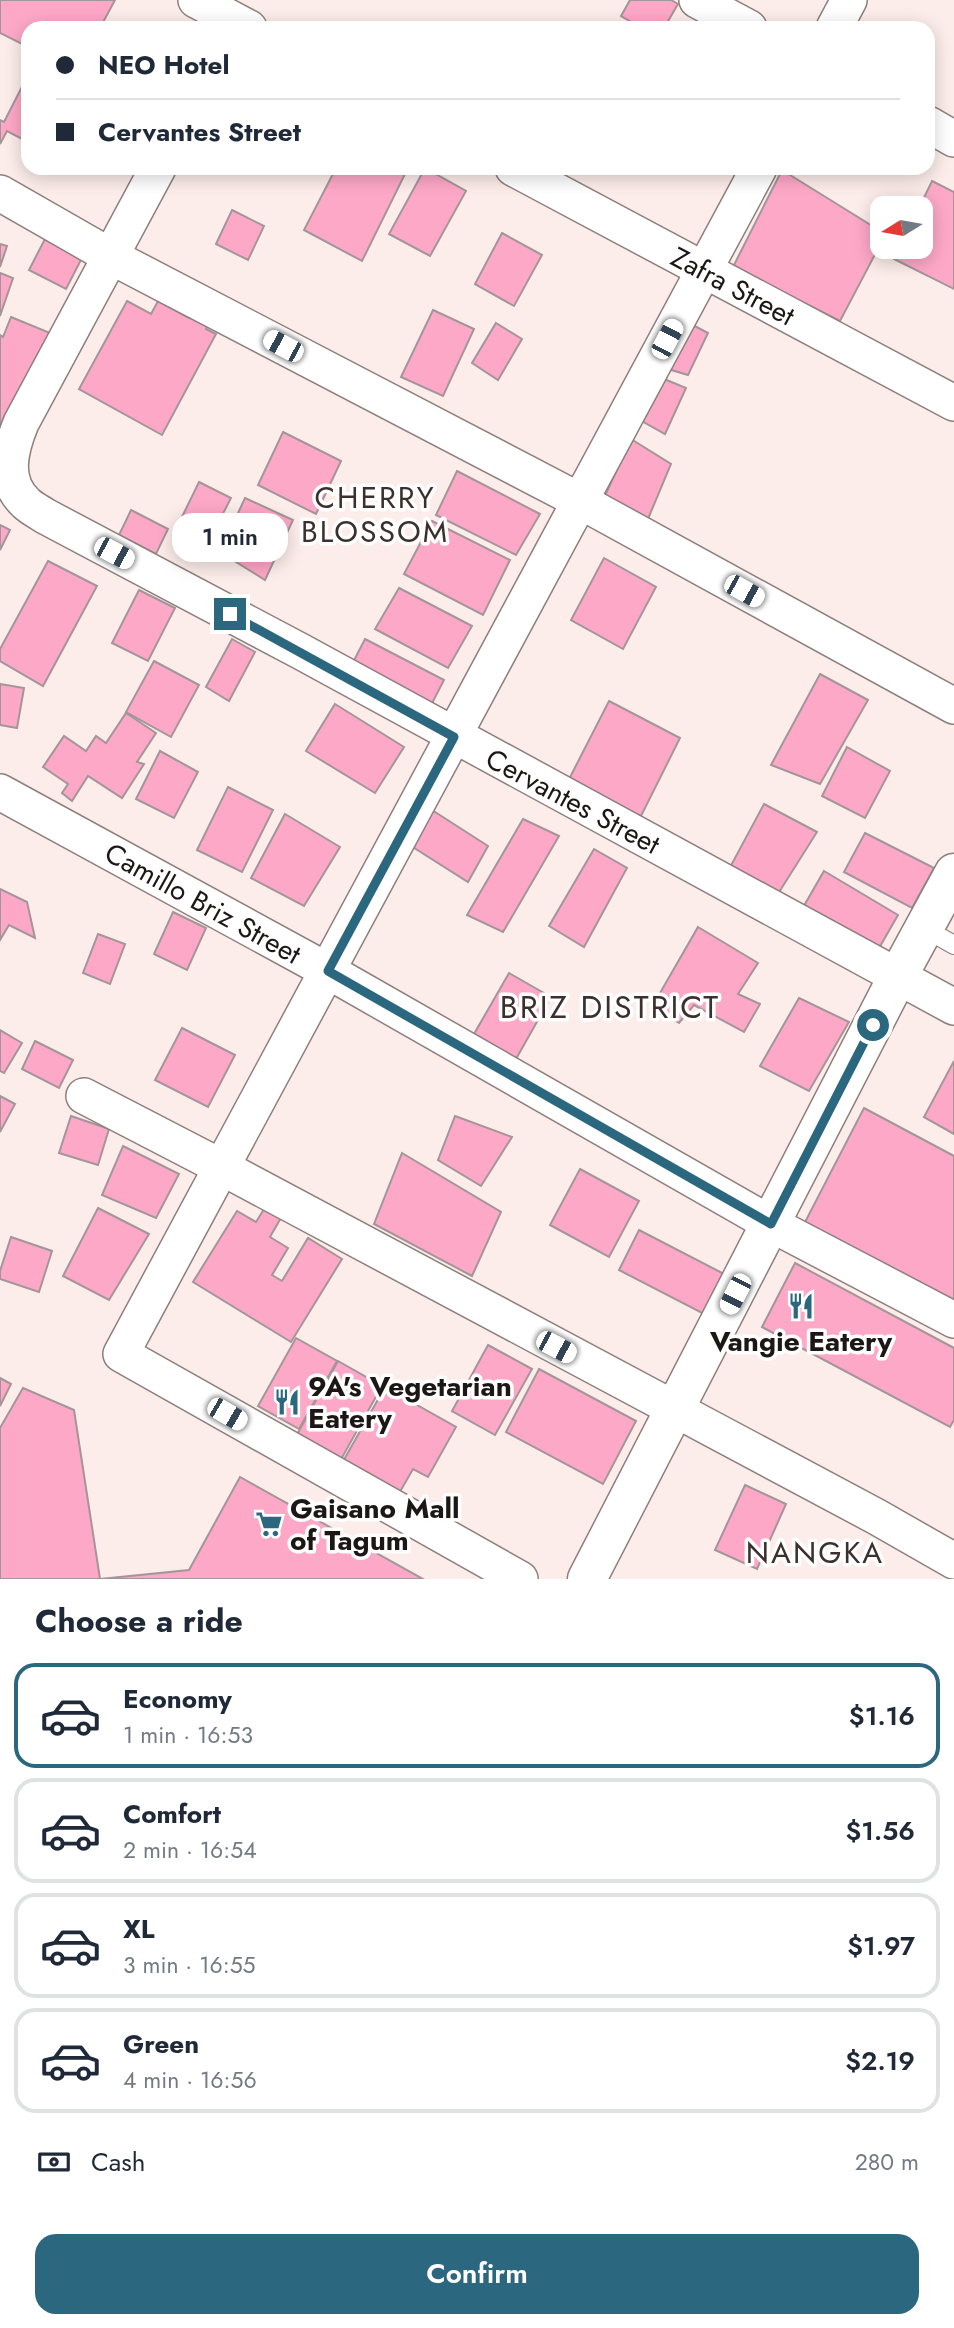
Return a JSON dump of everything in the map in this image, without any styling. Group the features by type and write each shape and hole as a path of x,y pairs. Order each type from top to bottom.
{"street":[{"path":"196,0 244,20"},
{"path":"697,0 736,21"},
{"path":"838,21 849,0"},
{"path":"935,128 954,139"},
{"path":"110,256 154,175"},
{"name":"Zafra Street","path":"526,175 954,403"},
{"path":"520,1579 121,1354 755,175"},
{"path":"0,193 110,256 580,501 954,706"},
{"name":"Cervantes Street","path":"110,256 20,423 12,444 9,467 14,487 26,503 45,516 300,651 954,1007"},
{"name":"Camillo Briz Street","path":"0,792 328,971 771,1224 954,1320"},
{"path":"587,1579 898,976 939,937 954,873"},
{"path":"84,1096 877,1517 954,1561"}],"building":[{"path":"0,0 115,0 104,21 21,21 21,44 0,33"},
{"path":"630,0 671,0 678,4 668,21 630,21 621,16"},
{"path":"21,89 21,138 7,131 0,144 0,120 4,122"},
{"path":"332,175 405,175 362,261 304,230"},
{"path":"421,175 437,175 466,191 430,256 389,234"},
{"path":"779,175 790,175 870,225 870,259 873,259 840,321 733,267"},
{"path":"932,181 954,192 954,289 894,259 933,259 933,196 925,196"},
{"path":"232,210 264,226 248,260 216,244"},
{"path":"502,233 542,255 514,306 475,284"},
{"path":"47,235 84,254 66,289 29,270"},
{"path":"0,244 7,246 0,267"},
{"path":"0,273 13,278 0,316"},
{"path":"127,301 151,314 158,301 189,318 193,312 210,322 206,329 216,334 162,435 79,389"},
{"path":"433,310 474,329 443,396 401,377"},
{"path":"11,317 50,333 0,459 0,335 3,337"},
{"path":"496,323 522,339 498,380 472,363"},
{"path":"689,323 708,333 688,375 668,369"},
{"path":"657,376 686,388 665,434 640,420"},
{"path":"283,432 341,461 316,514 258,485"},
{"path":"631,439 671,464 645,526 603,500"},
{"path":"457,471 540,514 516,555 436,515"},
{"path":"199,482 231,498 210,539 179,523"},
{"path":"245,498 293,520 265,580 220,552"},
{"path":"131,510 168,529 156,554 119,535"},
{"path":"432,521 510,560 483,615 404,574"},
{"path":"0,525 10,530 0,550"},
{"path":"604,558 656,587 623,649 571,620"},
{"path":"48,561 97,586 43,686 0,661 0,649"},
{"path":"399,588 472,626 448,668 375,629"},
{"path":"139,590 175,608 148,661 112,643"},
{"path":"232,639 255,652 229,701 206,687"},
{"path":"365,639 444,680 426,715 347,674"},
{"path":"154,661 199,685 171,737 126,712"},
{"path":"820,674 868,700 820,784 771,765"},
{"path":"0,684 24,688 17,728 0,725"},
{"path":"609,701 680,738 636,826 564,789"},
{"path":"335,704 404,747 375,793 306,751"},
{"path":"126,713 156,733 137,762 144,764 122,798 88,776 72,801 62,793 68,784 43,767 64,736 86,751 96,736 106,743"},
{"path":"847,747 890,771 865,818 822,796"},
{"path":"160,751 198,772 174,818 136,799"},
{"path":"228,787 273,810 242,872 197,850"},
{"path":"764,804 817,832 776,897 728,871"},
{"path":"432,810 488,846 468,882 408,844"},
{"path":"285,814 340,847 304,906 251,878"},
{"path":"523,819 559,836 503,932 467,915"},
{"path":"865,833 934,868 912,908 844,872"},
{"path":"594,849 627,868 584,947 549,926"},
{"path":"824,871 898,915 875,955 801,911"},
{"path":"0,889 27,902 35,938 9,925 0,940"},
{"path":"173,912 206,928 187,970 154,954"},
{"path":"698,927 758,963 738,994 760,1004 744,1032 694,1005 679,1023 661,1011 668,997 660,993"},
{"path":"98,934 125,944 110,984 83,973"},
{"path":"509,973 551,997 512,1066 470,1041"},
{"path":"799,998 849,1022 809,1091 760,1066"},
{"path":"182,1028 235,1055 208,1107 155,1080"},
{"path":"0,1030 22,1043 4,1073 0,1071"},
{"path":"35,1041 73,1060 59,1088 22,1069"},
{"path":"954,1061 954,1134 924,1117"},
{"path":"0,1096 15,1104 0,1132"},
{"path":"864,1108 954,1156 954,1305 804,1224"},
{"path":"71,1116 109,1129 98,1165 59,1153"},
{"path":"455,1116 512,1137 481,1186 438,1160"},
{"path":"123,1146 179,1174 156,1218 102,1195"},
{"path":"402,1153 501,1212 472,1276 374,1224"},
{"path":"580,1169 639,1201 609,1257 550,1225"},
{"path":"266,1206 282,1216 270,1237 288,1248 272,1275 282,1281 308,1238 342,1259 291,1342 193,1282 237,1211 256,1222"},
{"path":"98,1208 149,1234 109,1300 63,1276"},
{"path":"639,1230 726,1275 704,1314 619,1270"},
{"path":"11,1237 52,1251 39,1292 0,1279"},
{"path":"795,1263 954,1348 954,1420 950,1427 762,1327"},
{"path":"296,1338 337,1361 299,1429 258,1406"},
{"path":"488,1345 532,1369 495,1435 452,1411"},
{"path":"338,1361 382,1386 339,1463 295,1438"},
{"path":"539,1369 636,1421 603,1484 506,1432"},
{"path":"0,1378 11,1384 0,1406"},
{"path":"385,1387 456,1427 428,1477 413,1469 397,1497 341,1465"},
{"path":"23,1388 74,1410 100,1579 0,1579 0,1428"},
{"path":"240,1477 423,1579 100,1579 189,1570"},
{"path":"745,1485 786,1504 757,1569 715,1550"}],"place":[{"name":"Vangie Eatery","path":"801,1306"},
{"name":"9A's Vegetarian Eatery","path":"287,1402"},
{"name":"Gaisano Mall of Tagum","path":"269,1524"}],"district":[{"name":"CHERRY BLOSSOM","path":"375,515"},
{"name":"BRIZ DISTRICT","path":"610,1007"},
{"name":"NANGKA","path":"815,1553"}],"route":[{"path":"230,614 454,737 328,971 771,1224 873,1025"}]}
